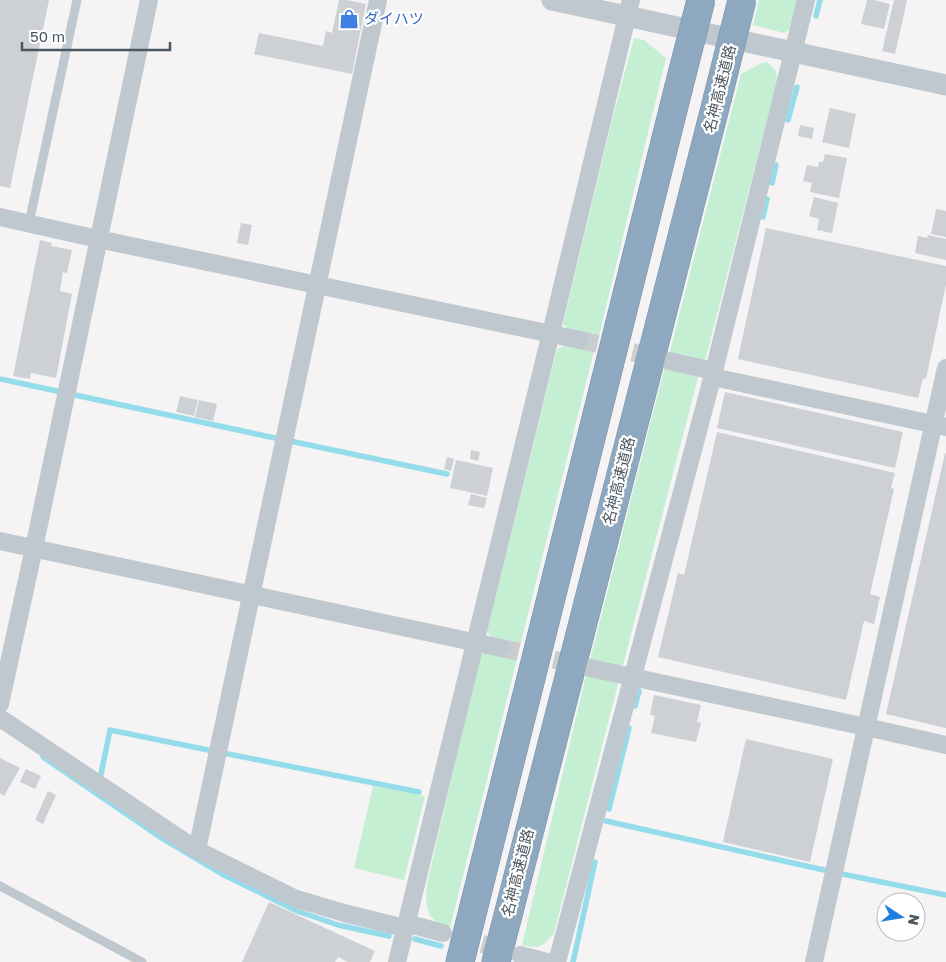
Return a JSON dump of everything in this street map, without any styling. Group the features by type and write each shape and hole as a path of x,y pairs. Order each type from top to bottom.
{"highway":[{"path":"460,962 701,0"},
{"name":"名神高速道路","path":"508,958 742,0"}],"street":[{"path":"0,704 149,0"},
{"path":"198,850 378,0"},
{"path":"552,0 629,8 794,52 946,85"},
{"path":"557,962 713,374 806,0"},
{"path":"397,962 552,333 629,8"},
{"path":"0,217 580,340"},
{"path":"669,361 713,374 940,426"},
{"path":"814,962 866,727 940,426 946,368"},
{"path":"0,541 501,648"},
{"path":"590,668 946,745"},
{"path":"0,718 198,850 294,898 344,913 443,933"},
{"path":"508,958 547,962"}],"lane":[{"path":"29,223 77,0"},
{"path":"0,886 142,962"}],"green space":[{"path":"759,0 799,0 792,28 784,33 753,25"},
{"path":"634,38 644,40 666,58 599,336 568,329 563,324 612,120"},
{"path":"767,62 776,71 777,81 705,361 669,355 741,74"},
{"path":"565,346 594,351 520,646 493,638 487,632 557,349"},
{"path":"665,366 699,374 623,665 619,666 590,660"},
{"path":"486,652 517,659 450,928 436,921 428,912 426,899 427,884 480,655"},
{"path":"586,675 616,681 618,684 554,933 540,946 522,945"},
{"path":"373,786 425,796 404,880 354,868"}],"building":[{"path":"0,0 49,0 10,188 0,186"},
{"path":"339,0 366,4 352,74 254,54 259,33 323,46 326,31 332,33"},
{"path":"867,0 890,4 884,29 861,24"},
{"path":"894,0 907,0 895,54 882,51"},
{"path":"830,108 856,114 849,148 822,142"},
{"path":"800,125 814,128 812,139 798,136"},
{"path":"825,154 847,158 839,198 810,192 812,183 803,181 807,165 818,167 819,162 823,162"},
{"path":"814,197 838,203 832,233 817,230 819,219 809,216"},
{"path":"936,209 946,211 946,237 931,234"},
{"path":"241,223 252,225 248,245 237,243"},
{"path":"766,228 946,266 946,284 926,379 923,378 918,398 738,359"},
{"path":"928,235 946,239 946,260 915,253 918,236 927,238"},
{"path":"40,240 52,243 51,246 72,250 67,273 63,272 60,291 72,294 56,378 31,373 30,379 13,376"},
{"path":"725,392 903,432 895,468 717,428"},
{"path":"180,396 198,400 194,416 176,412"},
{"path":"199,400 217,404 213,421 195,417"},
{"path":"717,432 895,473 891,488 894,489 870,594 880,597 874,624 864,621 846,700 658,657 678,573 684,575"},
{"path":"471,450 480,452 478,461 470,459"},
{"path":"946,454 946,728 886,714"},
{"path":"447,457 454,459 451,471 444,469"},
{"path":"456,460 493,468 487,496 450,488"},
{"path":"471,494 487,498 484,508 468,505"},
{"path":"654,695 701,705 697,722 701,723 696,742 651,733 655,716 650,715"},
{"path":"746,739 833,759 810,862 723,842"},
{"path":"0,758 20,768 4,796 0,793"},
{"path":"26,769 41,776 35,789 20,782"},
{"path":"48,791 56,795 43,824 35,820"},
{"path":"269,902 375,951 370,962 348,962 338,957 335,962 242,962"}],"waterway":[{"path":"816,16 820,0"},
{"path":"788,120 797,87"},
{"path":"772,183 776,165"},
{"path":"763,217 767,199"},
{"path":"0,379 57,391"},
{"path":"75,395 275,438"},
{"path":"290,441 447,474"},
{"path":"635,706 639,691"},
{"path":"609,809 629,728"},
{"path":"100,779 110,730 208,750"},
{"path":"223,753 419,792"},
{"path":"43,757 163,839 222,874 297,911 338,925 389,936"},
{"path":"606,821 824,870"},
{"path":"573,962 595,862"},
{"path":"842,874 946,895"},
{"path":"415,939 441,946"}],"tunnel":[{"path":"580,340 661,359"},
{"path":"501,648 582,666"},
{"path":"456,937 508,951"}],"place":[{"name":"ダイハツ","path":"349,19"}]}
